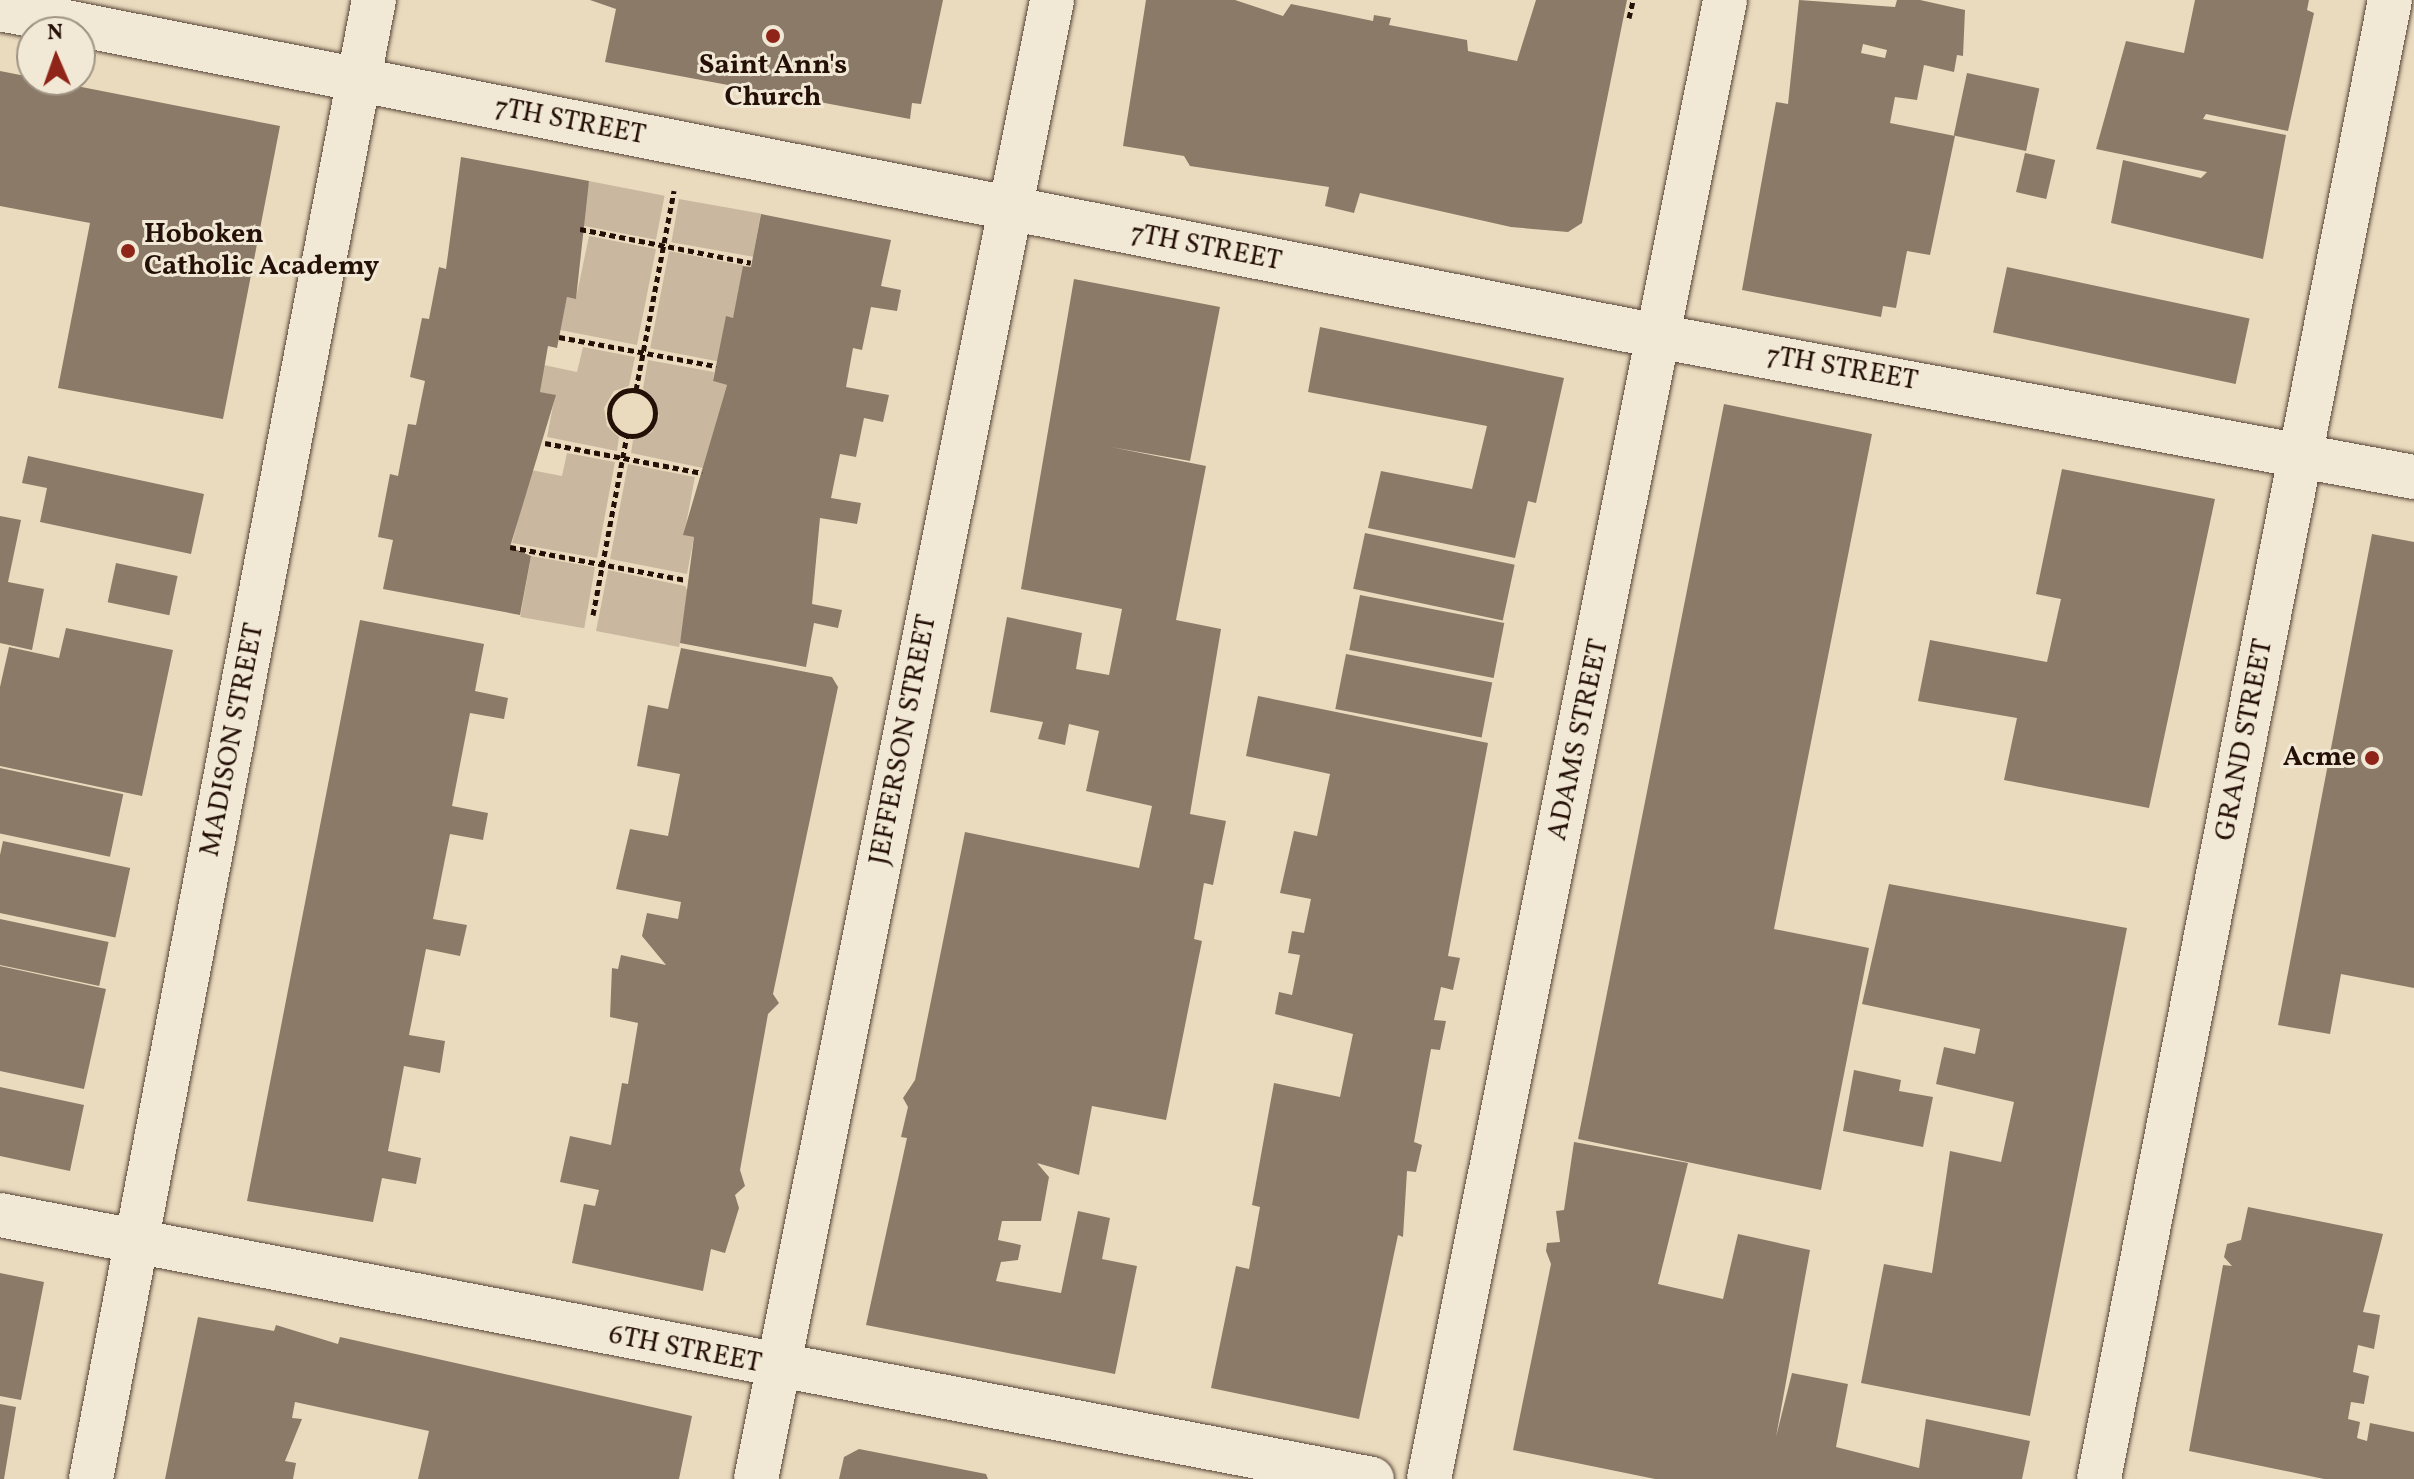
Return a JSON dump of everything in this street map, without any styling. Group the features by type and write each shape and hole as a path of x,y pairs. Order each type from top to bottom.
{"street":[{"name":"MADISON STREET","path":"91,1479 139,1242 374,0"},
{"name":"JEFFERSON STREET","path":"756,1479 1052,0"},
{"name":"ADAMS STREET","path":"1429,1479 1662,337 1725,0"},
{"name":"GRAND STREET","path":"2099,1479 2390,0"},
{"name":"7TH STREET","path":"0,9 1662,337 2302,453 2414,477"},
{"name":"6TH STREET","path":"0,1215 778,1368 1372,1479"}],"path":[{"path":"1629,18 1633,0"},
{"path":"636,390 672,197"},
{"path":"580,229 751,263"},
{"path":"559,337 716,366"},
{"path":"636,390 653,403 655,419 646,431 627,435 613,426 609,410 621,392 636,390"},
{"path":"593,615 627,435"},
{"path":"545,443 702,473"},
{"path":"510,547 686,580"}],"shaded area":[{"path":"589,181 665,196 656,240 580,225"},
{"path":"679,199 761,213 753,257 671,242"},
{"path":"589,236 656,249 637,345 560,330 567,297 576,298"},
{"path":"669,251 744,266 725,363 650,348"},
{"path":"583,347 635,357 629,386 614,391 604,408 607,426 619,437 617,451 547,437 555,395 540,392 544,365 577,372"},
{"path":"648,360 714,372 713,381 727,385 703,468 631,453 633,440 652,432 659,416 643,388"},
{"path":"567,453 615,462 597,558 512,543 531,470 562,476"},
{"path":"628,464 695,477 684,535 694,537 687,574 610,559"},
{"path":"531,556 595,567 584,628 520,617"},
{"path":"608,570 685,586 690,595 679,647 596,631"}],"building":[{"name":"Saint Ann's Church","path":"590,0 943,0 921,104 912,103 910,119 605,62 616,9"},
{"path":"1146,0 1235,0 1283,16 1291,4 1373,21 1374,15 1391,18 1389,25 1467,40 1468,51 1517,61 1536,0 1627,0 1582,223 1568,232 1511,227 1360,193 1354,213 1325,206 1329,187 1190,166 1184,156 1123,146"},
{"path":"1799,0 1895,7 1897,0 1920,0 1965,10 1963,56 1957,55 1954,72 1924,65 1917,100 1895,97 1890,123 1955,136 1930,255 1907,251 1896,308 1883,306 1881,317 1742,290 1776,102 1788,104","holes":["1863,44 1887,50 1885,58 1861,53"]},
{"path":"2195,0 2309,0 2307,10 2314,13 2288,131 2206,114 2203,119 2286,135 2263,259 2111,223 2123,160 2201,178 2207,172 2096,149 2126,41 2184,53"},
{"name":"Hoboken Catholic Academy","path":"0,71 16,74 16,96 96,96 96,90 280,126 223,419 58,388 90,223 0,206"},
{"path":"1967,73 2039,88 2026,151 1954,136"},
{"path":"2025,153 2055,160 2046,199 2016,192"},
{"path":"461,157 589,181 576,299 567,297 557,348 548,346 540,392 556,395 510,547 531,556 520,615 383,589 393,540 378,537 390,474 398,476 408,424 416,425 425,381 410,377 422,318 429,319 439,267 446,269"},
{"path":"761,214 891,240 881,286 901,290 897,311 871,307 862,350 853,348 846,387 889,395 883,422 864,418 856,457 840,454 831,498 861,503 857,524 820,518 812,604 842,610 838,628 814,623 806,667 680,643 694,537 683,535 727,385 713,381 726,316 733,318 743,266 751,267"},
{"path":"2007,267 2250,319 2236,384 1993,333"},
{"path":"1074,279 1220,307 1190,461 1111,447 1206,466 1176,620 1221,629 1190,814 1226,821 1213,885 1204,883 1194,939 1202,941 1166,1120 1092,1106 1079,1175 1037,1163 1049,1177 1041,1221 1002,1221 998,1240 1021,1245 1018,1260 1001,1262 996,1281 1061,1293 1078,1211 1110,1218 1102,1259 1137,1266 1115,1374 866,1325 907,1138 901,1137 908,1107 903,1098 915,1080 965,832 1139,868 1152,806 1086,791 1099,731 1069,724 1065,745 1038,739 1043,722 990,712 1007,617 1082,633 1076,669 1109,675 1122,609 1021,589"},
{"path":"1320,327 1564,378 1536,503 1528,501 1515,558 1368,528 1381,471 1472,489 1487,426 1308,392"},
{"path":"1724,404 1872,434 1774,929 1869,948 1821,1190 1578,1139"},
{"path":"28,456 204,494 191,554 40,522 47,488 22,483"},
{"path":"2062,469 2215,499 2149,808 2004,780 2017,718 1918,701 1930,640 2047,662 2061,599 2036,594"},
{"path":"0,516 21,520 8,582 44,589 32,650 0,643"},
{"path":"1365,533 1515,565 1503,621 1353,589"},
{"name":"Acme","path":"2372,534 2414,542 2414,988 2341,974 2330,1034 2278,1025"},
{"path":"116,563 178,576 169,615 108,602"},
{"path":"1360,595 1504,623 1494,678 1349,650"},
{"path":"360,620 484,644 475,691 508,698 504,719 470,713 452,806 488,813 483,840 450,834 433,919 467,925 460,956 426,949 409,1035 445,1041 440,1073 404,1066 388,1151 421,1158 416,1184 382,1178 373,1222 247,1201"},
{"path":"66,628 173,650 142,796 0,766 0,687 9,647 59,658"},
{"path":"681,648 832,677 838,687 773,994 779,1003 768,1014 740,1170 745,1186 735,1195 739,1208 725,1253 711,1249 703,1291 572,1263 584,1204 595,1206 599,1190 560,1182 570,1136 611,1145 622,1083 628,1084 638,1023 610,1017 612,968 618,969 621,955 666,965 642,936 647,913 678,919 681,902 616,889 630,829 668,836 680,774 637,766 648,705 668,709"},
{"path":"1346,654 1492,682 1482,737 1335,709"},
{"path":"1258,696 1488,743 1448,956 1460,958 1453,990 1441,987 1434,1020 1446,1021 1440,1050 1431,1049 1414,1142 1422,1145 1416,1172 1407,1171 1403,1237 1398,1235 1359,1419 1211,1388 1236,1266 1249,1269 1260,1207 1252,1205 1274,1083 1340,1097 1353,1034 1275,1014 1279,992 1292,995 1300,955 1288,953 1292,931 1304,933 1311,899 1280,893 1294,831 1317,836 1330,774 1246,756"},
{"path":"0,768 123,794 110,857 0,833"},
{"path":"3,841 130,868 115,937 0,913 0,855"},
{"path":"1889,884 2127,928 2030,1416 1861,1383 1884,1264 1932,1273 1950,1151 2001,1162 2014,1102 1936,1084 1944,1047 1975,1054 1980,1029 1862,1004"},
{"path":"0,919 109,942 99,986 0,965"},
{"path":"0,966 106,989 84,1089 0,1071"},
{"path":"1854,1070 1901,1080 1899,1091 1933,1097 1923,1147 1843,1131"},
{"path":"0,1087 84,1105 70,1171 0,1156"},
{"path":"1574,1142 1688,1163 1658,1284 1723,1299 1738,1234 1810,1250 1776,1437 1792,1373 1848,1384 1836,1447 1919,1468 1926,1419 2030,1441 2022,1479 1655,1479 1513,1450 1551,1264 1546,1251 1547,1243 1560,1242 1556,1211 1564,1210"},
{"path":"2248,1207 2383,1234 2363,1312 2380,1315 2374,1349 2358,1345 2353,1372 2369,1376 2364,1404 2351,1402 2348,1419 2360,1422 2357,1438 2367,1441 2370,1423 2414,1432 2414,1479 2324,1479 2189,1451 2223,1265 2232,1266 2224,1257 2227,1244 2241,1240"},
{"path":"0,1273 44,1282 21,1400 0,1396"},
{"path":"198,1317 274,1331 276,1325 338,1344 340,1337 692,1416 679,1479 418,1479 429,1431 295,1402 292,1418 302,1419 285,1461 296,1463 293,1479 165,1479"},
{"path":"0,1404 16,1407 4,1479 0,1479"},
{"path":"859,1449 986,1474 988,1479 839,1479 844,1457"}],"place":[{"name":"Saint Ann's Church","path":"773,36"},
{"name":"Hoboken Catholic Academy","path":"128,251"},
{"name":"Acme","path":"2372,758"}]}
